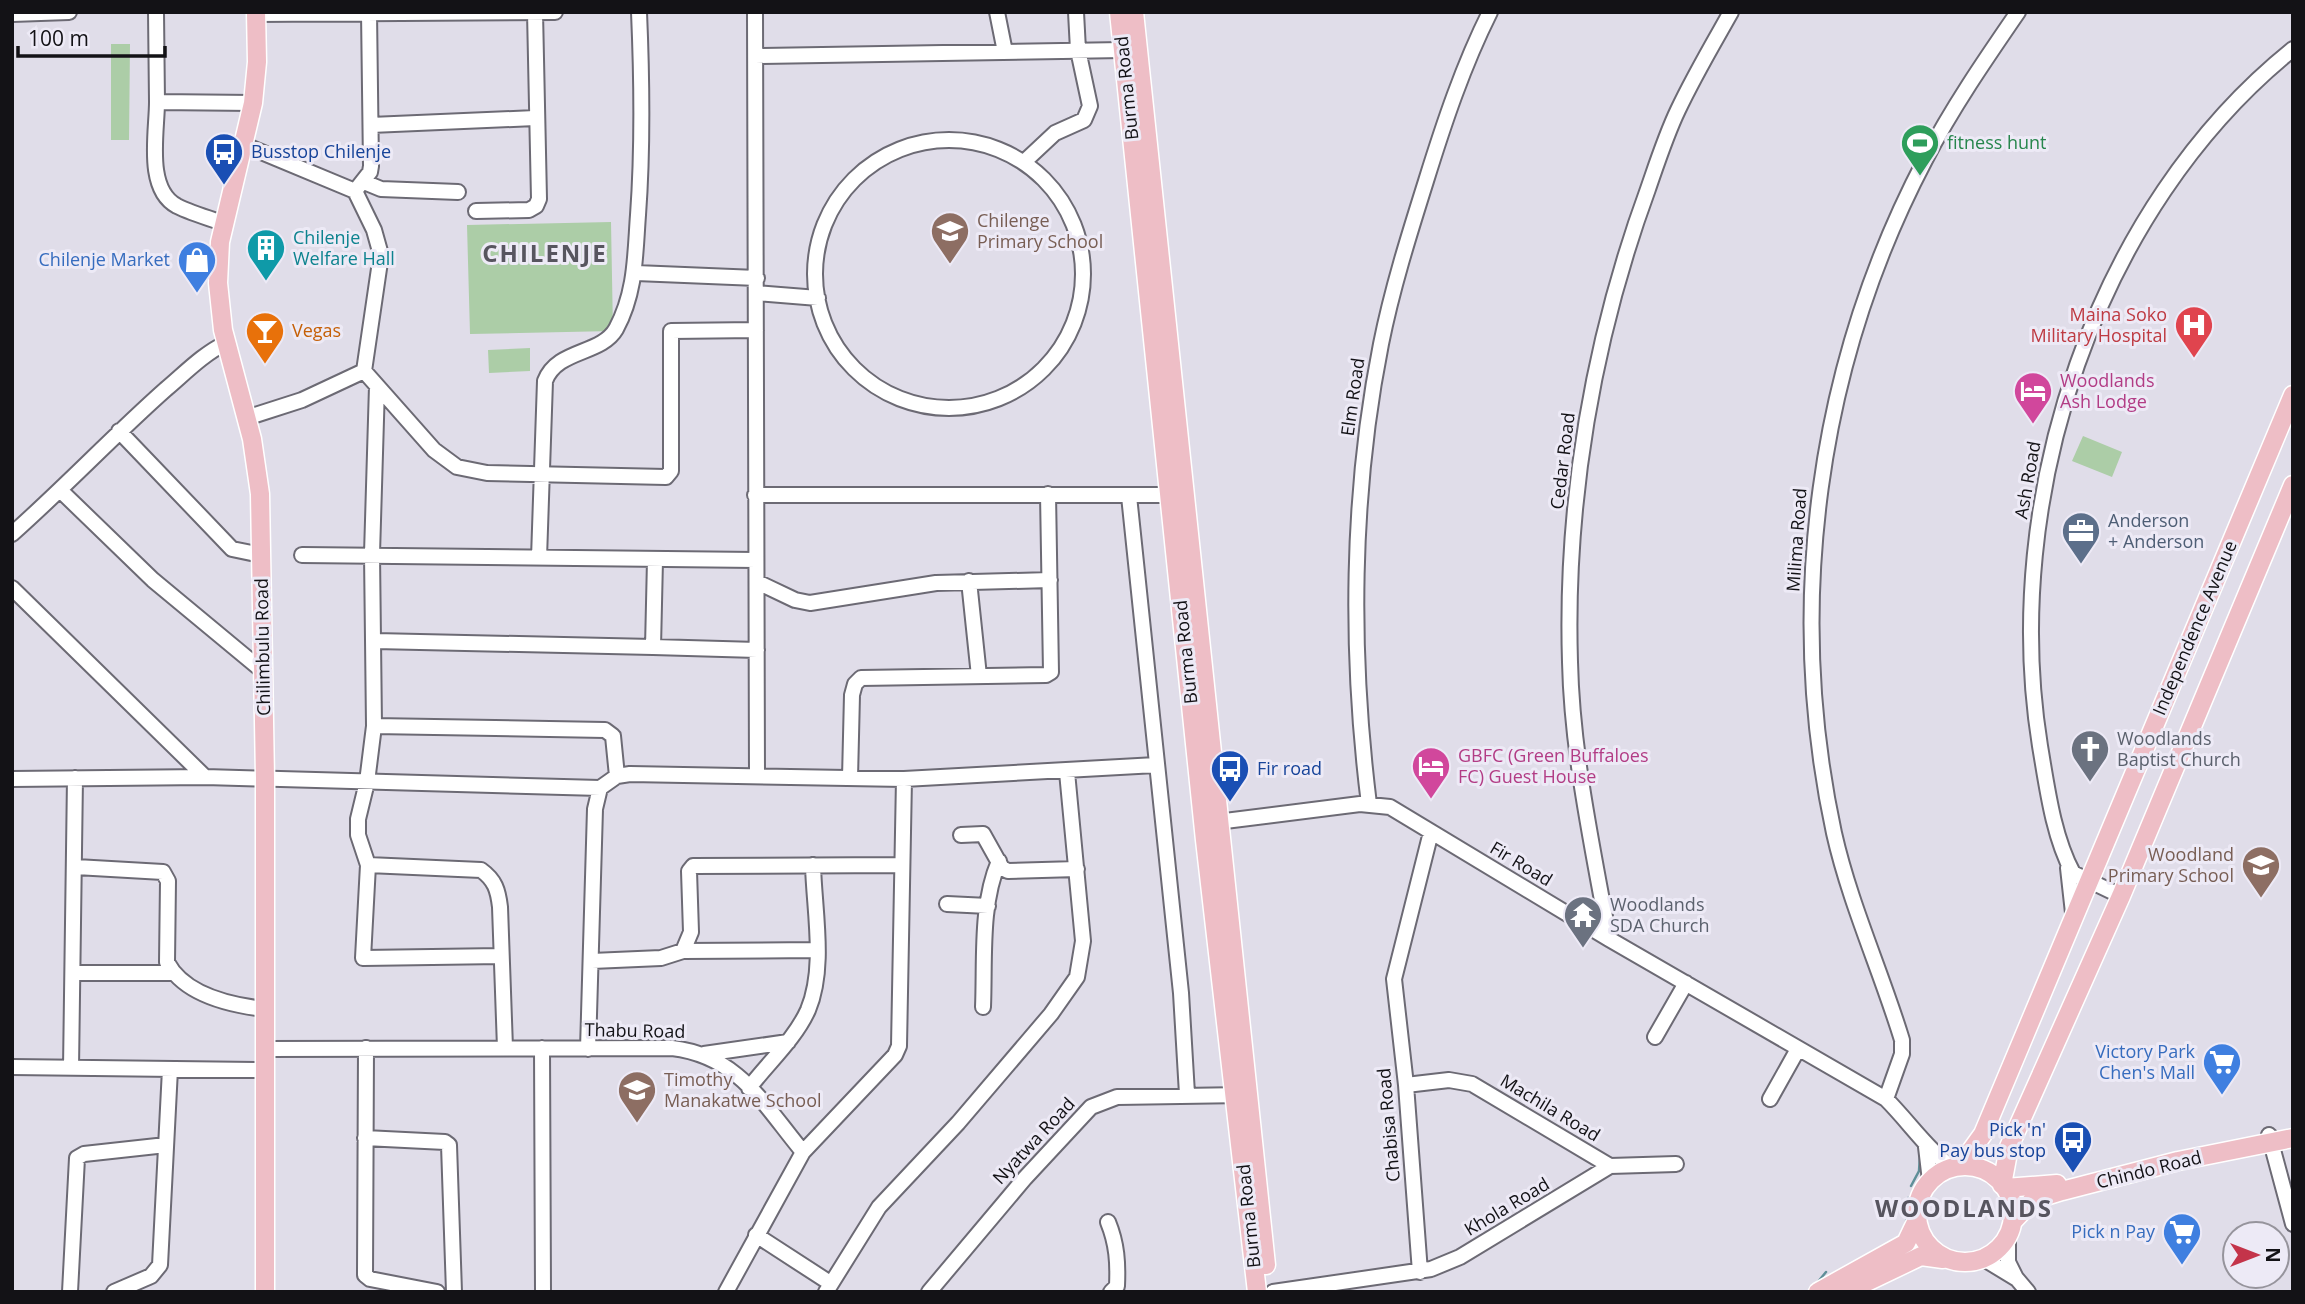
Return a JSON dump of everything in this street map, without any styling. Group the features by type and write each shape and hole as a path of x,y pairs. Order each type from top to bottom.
{"main road":[{"name":"Burma Road","path":"1119,12 1169,495 1211,823 1242,1096 1271,1292"},
{"name":"Burma Road","path":"1134,12 1211,823"},
{"name":"Chilimbulu Road","path":"256,13 257,62 253,103 223,223 218,282 226,343 259,478 265,778 265,1292"},
{"name":"Independence Avenue","path":"1956,1167 1983,1134 2293,395"},
{"name":"Independence Avenue","path":"2004,1186 2009,1147 2121,895 2293,485"},
{"name":"Burma Road","path":"1242,1096 1257,1292"},
{"name":"Chindo Road","path":"2011,1227 2033,1200 2293,1131"},
{"name":"Chindo Road","path":"2004,1186 2061,1184 2270,1138 2293,1138"},
{"path":"1818,1292 1907,1241 1916,1222 1921,1193 1930,1181 1956,1167 1979,1168 2004,1186 2012,1203 2011,1227 2003,1245 1984,1259 1965,1262 1921,1256 1846,1292"},
{"path":"1916,1222 1923,1240 1946,1259"}],"street":[{"path":"12,14 69,12"},
{"path":"156,12 156,174 160,187 175,205 223,223"},
{"path":"256,13 555,12"},
{"path":"539,558 548,374 573,354 613,334 626,308 636,273 643,131 639,12"},
{"path":"755,12 757,776"},
{"path":"997,12 1005,52"},
{"path":"1024,162 1055,133 1083,120 1088,114 1090,106 1079,50 1076,12"},
{"name":"Elm Road","path":"1369,804 1359,713 1357,583 1371,400 1393,290 1408,237 1453,99 1490,12"},
{"name":"Cedar Road","path":"1609,939 1580,778 1570,662 1576,506 1587,422 1599,354 1632,231 1677,112 1731,12"},
{"name":"Milima Road","path":"1886,1100 1902,1054 1902,1040 1851,892 1835,836 1819,744 1812,634 1816,514 1852,337 1885,246 1925,161 1959,100 2018,12"},
{"path":"476,211 528,210 536,206 539,200 535,118 535,13"},
{"path":"369,14 371,166 360,187 381,255 364,371 435,450 457,467 487,473 669,475 671,331 756,330"},
{"name":"Ash Road","path":"2073,922 2072,881 2042,761 2031,674 2031,604 2039,516 2044,482 2063,404 2112,281 2152,212 2176,175 2230,110 2293,49"},
{"path":"756,56 1123,50"},
{"path":"157,103 253,103"},
{"path":"371,125 535,118"},
{"path":"955,140 986,145 1024,162 1051,186 1070,217 1081,252 1082,288 1073,324 1056,355 1015,391 981,404 945,408 892,395 862,376 829,332 818,298 817,256 829,216 852,181 885,156 924,142 955,140"},
{"path":"242,144 360,187 458,192"},
{"path":"636,273 757,285 818,298"},
{"path":"12,534 61,491 119,431 204,356 226,343"},
{"path":"246,418 302,400 364,371"},
{"path":"377,386 372,554 374,726 358,827 368,865 363,958 501,956"},
{"path":"119,431 232,549 261,555"},
{"path":"61,491 153,580 264,672"},
{"path":"850,778 850,708 855,684 861,678 1046,675 1051,672 1048,494"},
{"path":"755,495 1169,495"},
{"path":"1129,496 1181,993 1187,1094"},
{"path":"302,555 757,560"},
{"path":"653,647 655,560"},
{"path":"757,582 795,600 810,603 910,586 969,581 1050,580"},
{"path":"969,581 979,676"},
{"path":"12,588 205,777"},
{"path":"375,641 757,650"},
{"path":"374,726 605,730 613,736 617,776"},
{"path":"12,779 205,777 600,788 617,776 904,779 1156,765"},
{"path":"756,1235 828,1287 879,1207 958,1123 1051,1014 1077,977 1083,941 1067,772"},
{"path":"71,1068 75,973 75,778"},
{"path":"726,1292 803,1152 895,1055 899,1046 904,779"},
{"path":"588,1049 595,809 600,788"},
{"name":"Fir Road","path":"1211,823 1369,804 1390,807 1609,939 1886,1100 1905,1117 1926,1147 1956,1167"},
{"name":"Chabisa Road","path":"1420,1272 1406,1085 1394,979 1431,831"},
{"path":"961,835 983,834 999,861 1008,870 1077,869"},
{"path":"983,1007 988,906 991,882 999,861"},
{"path":"2067,861 2073,873 2121,895"},
{"path":"683,951 691,932 690,867 901,864"},
{"path":"368,865 481,870 491,877 498,890 505,1048"},
{"path":"749,1088 788,1042 808,1010 814,987 816,950 813,865"},
{"path":"76,867 156,869 167,875 166,949 173,973 181,980 227,1003 264,1009"},
{"path":"947,904 988,906"},
{"path":"592,961 661,958 683,951 816,950"},
{"path":"75,973 173,973"},
{"path":"1655,1037 1686,984"},
{"path":"702,1054 788,1042"},
{"path":"366,1048 365,1275 370,1279 437,1292"},
{"path":"542,1048 543,1292"},
{"name":"Thabu Road","path":"264,1049 672,1048 702,1054 724,1063 749,1088 803,1152"},
{"path":"1770,1099 1798,1049"},
{"path":"12,1067 263,1070"},
{"path":"114,1292 151,1276 160,1265 170,1069"},
{"name":"Machila Road","path":"1406,1085 1449,1080 1472,1084 1610,1166 1676,1164"},
{"name":"Nyatwa Road","path":"929,1292 1025,1178 1091,1107 1117,1097 1187,1094 1242,1096"},
{"path":"365,1138 445,1142 449,1145 454,1292"},
{"path":"2270,1138 2293,1224"},
{"path":"70,1292 77,1158 85,1154 166,1145"},
{"name":"Fir Road","path":"1926,1147 1930,1181"},
{"name":"Khola Road","path":"1420,1272 1460,1257 1610,1166"},
{"path":"1108,1222 1117,1252 1115,1290"},
{"path":"2011,1227 2008,1262 2028,1292"},
{"path":"1984,1259 2017,1279"},
{"path":"1271,1292 1420,1272"}],"green space":[{"path":"111,44 130,44 129,140 111,140"},
{"path":"611,222 613,331 470,334 467,225"},
{"path":"530,348 530,371 489,373 488,350"},
{"path":"2083,436 2122,452 2112,477 2072,461"}],"waterway":[{"path":"1911,1186 1919,1171 1920,1155"},
{"path":"1906,1223 1908,1198"},
{"path":"1817,1283 1826,1272"}],"place":[{"name":"fitness hunt","path":"1920,177"},
{"name":"Busstop Chilenje","path":"224,186"},
{"name":"Chilenge Primary School","path":"950,265"},
{"name":"Chilenje Welfare Hall","path":"266,282"},
{"name":"Chilenje Market","path":"197,294"},
{"name":"Maina Soko Military Hospital","path":"2194,359"},
{"name":"Vegas","path":"265,365"},
{"name":"Woodlands Ash Lodge","path":"2033,425"},
{"name":"Anderson + Anderson","path":"2081,565"},
{"name":"Woodlands Baptist Church","path":"2090,783"},
{"name":"GBFC (Green Buffaloes FC) Guest House","path":"1431,800"},
{"name":"Fir road","path":"1230,803"},
{"name":"Woodland Primary School","path":"2261,899"},
{"name":"Woodlands SDA Church","path":"1583,949"},
{"name":"Victory Park Chen's Mall","path":"2222,1096"},
{"name":"Timothy Manakatwe School","path":"637,1124"},
{"name":"Pick 'n' Pay bus stop","path":"2073,1174"},
{"name":"Pick n Pay","path":"2182,1266"}],"district":[{"name":"CHILENJE","path":"545,254"},
{"name":"WOODLANDS","path":"1964,1209"}]}
